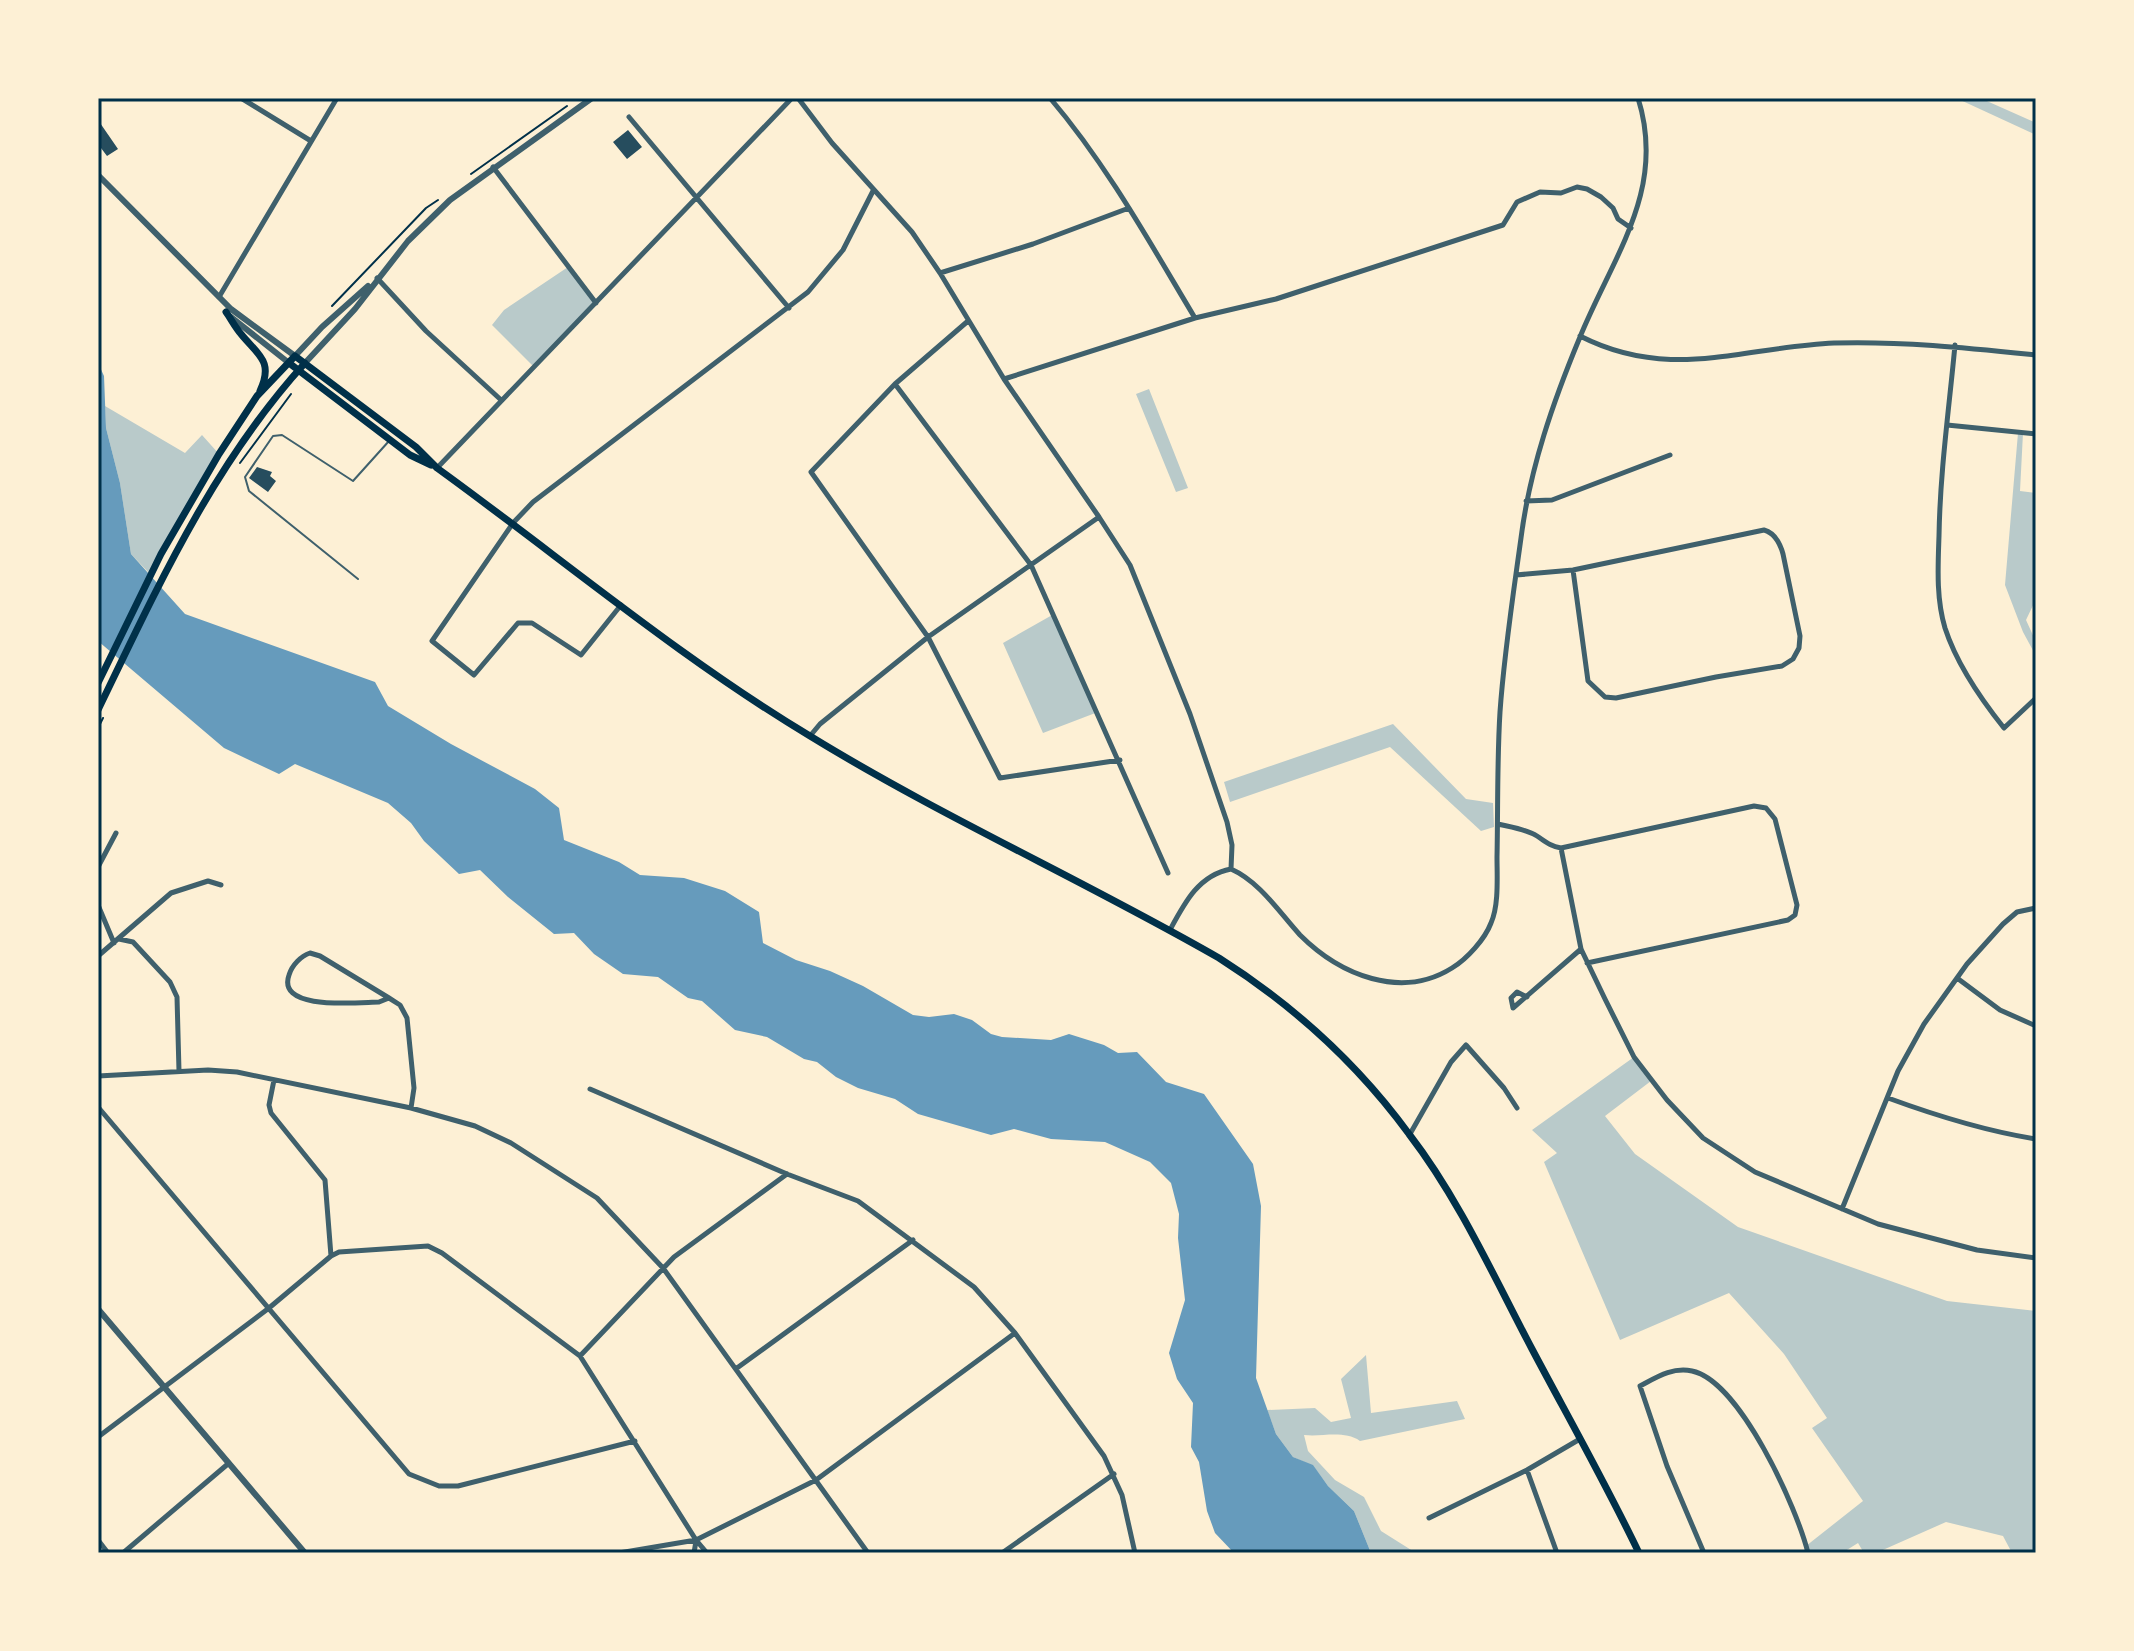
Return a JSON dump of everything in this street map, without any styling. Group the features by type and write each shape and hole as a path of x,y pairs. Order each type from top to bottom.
{"main road":[{"path":"99,682 161,554 266,378 265,365 256,348 241,335 226,312"},
{"path":"257,396 292,360 410,455 437,468"},
{"path":"303,370 416,447 437,468 699,664 810,736 898,787 1170,930 1262,985 1312,1025 1355,1069 1410,1134 1454,1204 1639,1553"},
{"path":"98,710 171,559 205,498 258,420 303,370"}],"street":[{"path":"241,98 311,141"},
{"path":"219,297 337,98"},
{"path":"292,360 322,327 377,278 433,216 493,167 592,98"},
{"path":"437,468 500,399 795,98 873,191 912,232 1004,379 1130,565 1190,714 1227,822 1232,845 1231,869"},
{"path":"1050,98 1078,131 1129,208 1195,318"},
{"path":"1170,930 1201,881 1218,871 1231,869 1246,875 1303,938 1360,975 1389,984 1422,982 1454,968 1477,945 1492,922 1497,878 1500,711 1526,501 1545,429 1580,336 1638,211 1647,161 1646,123 1638,98"},
{"path":"629,117 789,308"},
{"path":"493,167 596,303"},
{"path":"98,175 219,297 292,360"},
{"path":"1004,379 1195,318 1276,299 1503,225 1517,202 1540,192 1561,193 1577,187 1587,189 1601,197 1613,208 1618,219 1631,228"},
{"path":"621,604 581,655 532,623 518,623 474,675 432,641 513,523 533,502 808,292 843,250 873,191"},
{"path":"940,273 1033,244 1129,208"},
{"path":"303,370 377,278"},
{"path":"377,278 426,331 500,399"},
{"path":"219,297 226,312 292,360"},
{"path":"968,321 895,384 811,472 928,637 1000,778 1120,760"},
{"path":"1580,336 1640,358 1704,360 1829,343 1895,341 2036,355"},
{"path":"1955,345 1938,551 1940,604 1963,670 2004,728 2036,698"},
{"path":"895,384 1031,565 1168,873"},
{"path":"1947,425 2036,434"},
{"path":"1526,501 1552,500 1670,455"},
{"path":"810,736 820,724 928,637 1099,517"},
{"path":"1516,575 1573,570 1764,530 1780,543 1800,636 1799,648 1793,659 1782,666 1616,698 1605,697 1588,681 1573,570"},
{"path":"1498,824 1537,836 1549,846 1561,848 1754,806 1766,808 1775,819 1797,905 1795,915 1788,920 1587,963"},
{"path":"98,867 116,833"},
{"path":"1561,848 1581,949 1587,963 1634,1057 1667,1100 1703,1138 1755,1172 1878,1224 1977,1250 2036,1258"},
{"path":"98,956 171,893 208,881 221,885"},
{"path":"98,905 117,941"},
{"path":"1842,1209 1911,1046 1957,978 2003,924 2017,912 2036,908"},
{"path":"117,941 133,942 170,982 177,997 179,1071"},
{"path":"1527,997 1581,949"},
{"path":"389,998 379,1002 308,1001 292,992 288,984 289,975 297,961 310,953 320,956 389,998 400,1005 407,1018 414,1088 411,1108"},
{"path":"1957,978 2000,1010 2036,1026"},
{"path":"1410,1134 1451,1062 1466,1045 1504,1088 1517,1108"},
{"path":"98,1076 179,1071 237,1072 411,1108 475,1126 511,1143 567,1177 597,1198 663,1268 868,1553"},
{"path":"274,1080 269,1105 271,1113 325,1180 331,1256"},
{"path":"590,1089 787,1174 858,1201 974,1287 1015,1333 1104,1456 1114,1474 1128,1516 1135,1553"},
{"path":"1888,1098 1936,1116 2036,1139"},
{"path":"98,1107 409,1474 439,1486 458,1486 635,1441"},
{"path":"580,1356 663,1268 787,1174"},
{"path":"737,1368 913,1240"},
{"path":"98,1437 269,1308 331,1256 339,1252 428,1246 442,1253 580,1356 707,1553"},
{"path":"98,1309 305,1553"},
{"path":"619,1553 696,1540 816,1480 1015,1333"},
{"path":"1704,1553 1667,1466 1640,1386 1666,1372 1677,1370 1693,1371 1715,1381 1747,1420 1768,1455 1808,1553"},
{"path":"1429,1518 1527,1470 1580,1439"},
{"path":"123,1553 229,1463"},
{"path":"1527,1470 1557,1553"},
{"path":"1002,1553 1114,1474"},
{"path":"98,1540 108,1553"},
{"path":"694,1553 696,1540"}],"lane":[{"path":"358,579 249,491 245,477 273,436 282,435 353,481 390,440"}],"path":[{"path":"232,473 303,370"}],"shaded area":[{"path":"1956,98 1980,98 2036,123 2036,135"},
{"path":"568,267 596,303 533,366 492,325 504,310"},
{"path":"1149,389 1188,488 1176,492 1136,394"},
{"path":"105,406 185,453 202,435 219,454 151,575 131,554 120,483 106,428"},
{"path":"2018,433 2023,433 2020,491 2036,493 2036,599 2026,620 2036,642 2036,656 2005,585"},
{"path":"1054,614 1098,712 1043,733 1003,643"},
{"path":"1393,724 1466,799 1493,803 1494,827 1481,831 1390,747 1230,802 1224,782"},
{"path":"1634,1057 1651,1081 1605,1116 1635,1154 1738,1227 1947,1301 2036,1311 2036,1553 2012,1553 2003,1536 1946,1522 1876,1553 1864,1553 1858,1543 1842,1553 1808,1553 1806,1546 1863,1501 1812,1428 1827,1418 1784,1354 1729,1293 1620,1340 1544,1162 1557,1153 1532,1130"},
{"path":"1366,1355 1371,1413 1457,1401 1465,1419 1360,1441 1340,1435 1304,1435 1308,1451 1335,1480 1364,1497 1381,1531 1416,1553 1371,1553 1354,1511 1313,1466 1293,1457 1276,1434 1267,1410 1315,1408 1331,1422 1351,1418 1341,1379"}],"water":[{"path":"98,363 104,376 106,428 120,483 131,554 185,614 375,682 388,706 535,789 559,808 564,840 619,862 640,875 684,878 725,891 759,912 763,943 796,960 863,986 913,1015 954,1014 1002,1037 1051,1040 1069,1034 1118,1053 1137,1052 1166,1082 1204,1094 1253,1164 1261,1206 1256,1378 1276,1434 1293,1457 1313,1465 1328,1486 1354,1511 1371,1553 1234,1553 1215,1533 1207,1511 1199,1462 1191,1447 1193,1403 1177,1379 1169,1353 1185,1300 1178,1238 1179,1214 1171,1183 1150,1162 1105,1142 1051,1139 1014,1129 991,1135 918,1114 895,1099 858,1088 836,1077 817,1062 804,1059 767,1037 735,1030 702,1001 688,998 658,977 623,974 594,954 574,933 554,934 480,870 459,874 388,803 295,764 279,774 224,748 98,641"}],"building":[{"path":"98,120 118,149 107,156 98,144"},
{"path":"628,130 642,147 627,159 613,142"},
{"path":"257,467 272,472 270,476 276,481 268,492 249,478"}]}
